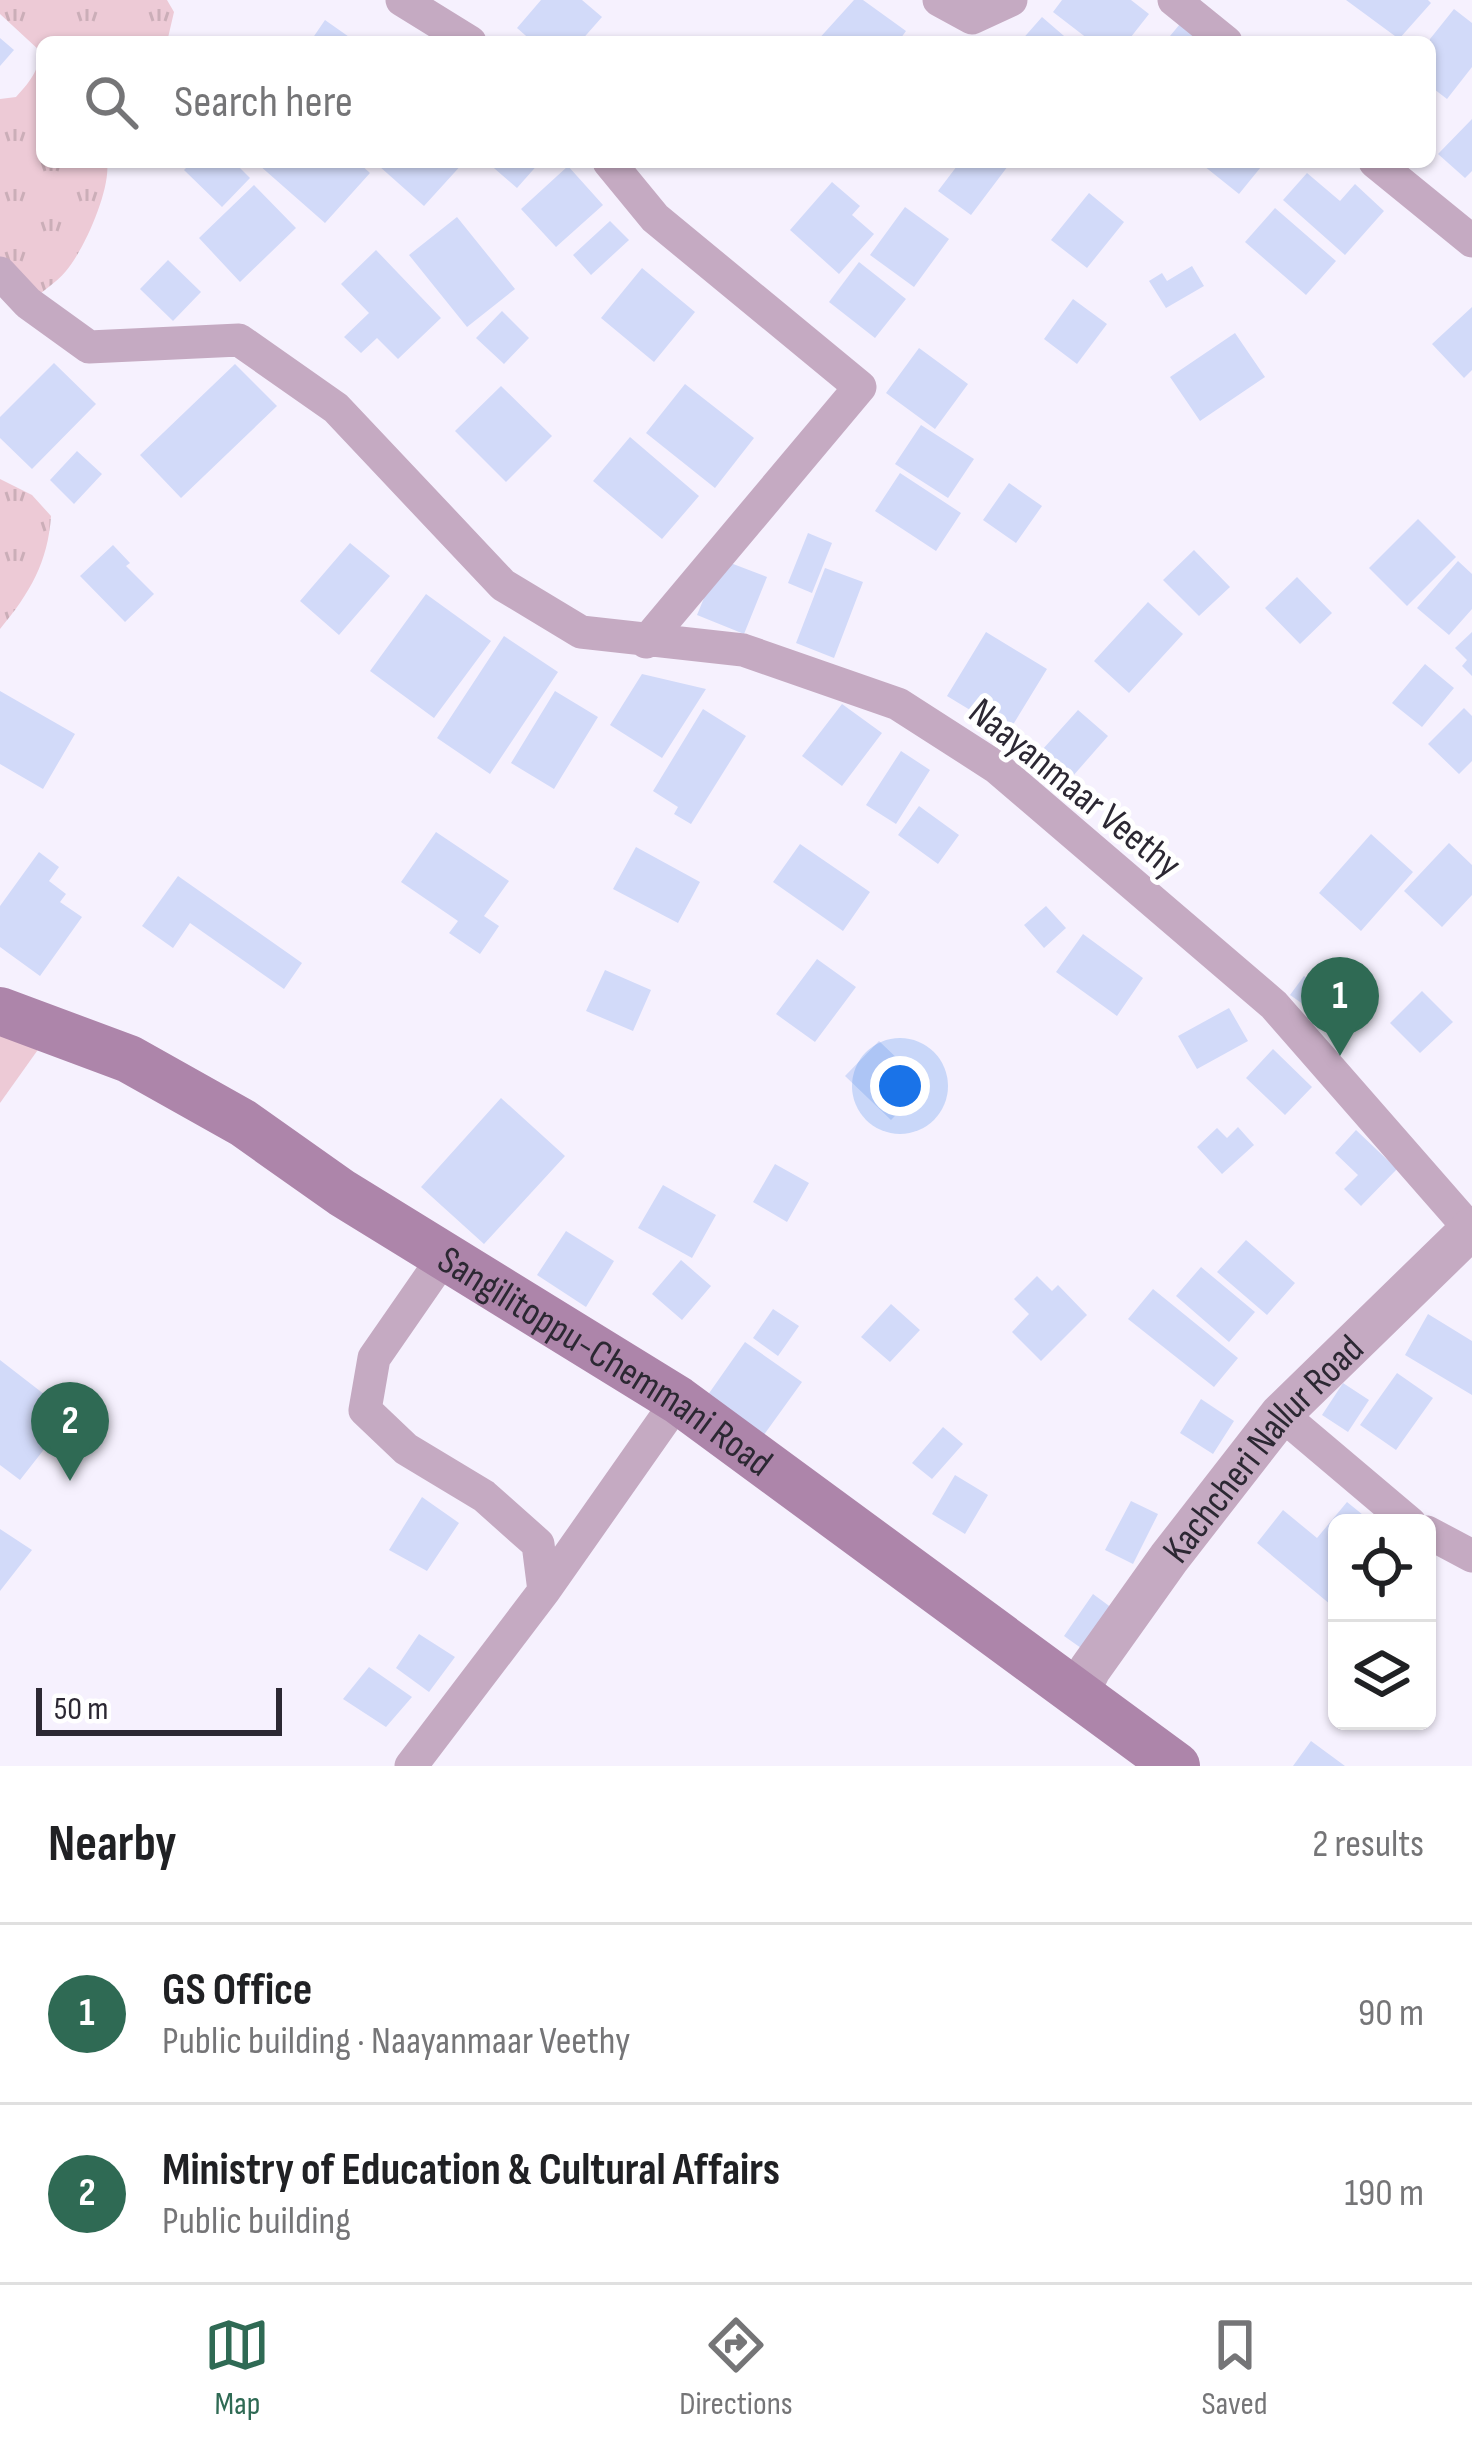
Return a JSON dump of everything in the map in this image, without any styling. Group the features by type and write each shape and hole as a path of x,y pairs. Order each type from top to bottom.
{"main road":[{"name":"Sangilitoppu-Chemmani Road","path":"0,1011 129,1059 243,1123 342,1192 678,1400 1176,1766"}],"street":[{"path":"402,0 460,36"},
{"path":"939,0 972,18 1011,0"},
{"path":"1174,0 1219,36"},
{"path":"614,168 655,218 860,387 646,642"},
{"path":"1382,168 1472,241"},
{"name":"Naayanmaar Veethy","path":"0,273 28,303 89,347 239,340 336,408 503,585 581,632 743,650 898,704 996,767 1274,1005 1471,1228"},
{"name":"Kachcheri Nallur Road","path":"1079,1692 1090,1669 1169,1558 1281,1414 1471,1228"},
{"path":"446,1254 374,1358 365,1410 406,1450 484,1496 538,1544 544,1591"},
{"path":"411,1766 544,1591 678,1400"},
{"path":"1281,1414 1399,1514"},
{"path":"1436,1537 1472,1556"}],"green space":[{"path":"0,0 167,0 174,12 168,36 36,36 36,47 0,14"},
{"path":"36,70 36,168 107,168 95,219 73,261 58,280 28,303 0,273 0,99 16,97"},
{"path":"0,479 32,495 51,516 36,576 0,629"},
{"path":"0,1011 52,1030 0,1103"}],"building":[{"path":"541,0 582,0 602,17 585,36 526,36 517,28"},
{"path":"854,0 863,0 906,31 902,36 821,36"},
{"path":"1062,0 1131,0 1149,14 1132,36 1084,36 1053,12"},
{"path":"1346,0 1431,3 1402,36 1395,36"},
{"path":"1454,9 1472,23 1472,67 1447,99 1436,91 1432,36"},
{"path":"1042,17 1064,36 1025,36"},
{"path":"325,20 348,36 314,36"},
{"path":"1180,24 1195,36 1170,36"},
{"path":"0,38 14,50 0,66"},
{"path":"1472,119 1472,171 1465,178 1438,154"},
{"path":"240,168 250,178 222,207 184,170"},
{"path":"262,168 365,168 370,173 325,223"},
{"path":"381,168 459,168 424,206"},
{"path":"494,168 535,168 517,188"},
{"path":"566,168 603,205 556,247 521,209"},
{"path":"955,168 1006,168 971,215 938,191"},
{"path":"1206,168 1260,168 1239,194"},
{"path":"1307,173 1340,201 1355,184 1384,211 1345,255 1283,200"},
{"path":"832,182 860,206 852,215 874,234 839,274 790,230"},
{"path":"254,185 296,228 240,282 199,238"},
{"path":"1089,193 1124,222 1087,268 1051,240"},
{"path":"905,207 949,239 914,287 870,255"},
{"path":"1275,208 1336,261 1306,295 1245,242"},
{"path":"457,217 515,289 467,327 409,255"},
{"path":"610,221 629,240 591,275 573,255"},
{"path":"376,250 441,318 398,359 377,338 361,353 344,337 369,313 341,284"},
{"path":"168,260 201,292 173,321 140,289"},
{"path":"859,262 906,299 875,338 829,302"},
{"path":"1192,266 1204,286 1166,308 1149,281 1162,273 1167,281"},
{"path":"642,268 695,312 654,362 601,318"},
{"path":"1073,299 1107,324 1077,364 1044,339"},
{"path":"1472,307 1472,370 1464,378 1432,344"},
{"path":"502,311 529,338 504,364 476,338"},
{"path":"1235,333 1265,377 1200,421 1170,377"},
{"path":"919,348 968,384 935,429 886,393"},
{"path":"54,363 96,404 32,469 0,438 0,417"},
{"path":"235,364 277,406 181,498 140,455"},
{"path":"685,384 754,438 715,488 646,433"},
{"path":"501,386 552,436 506,482 455,431"},
{"path":"921,425 974,459 948,498 895,464"},
{"path":"630,437 699,496 662,539 593,481"},
{"path":"77,451 102,474 74,504 50,480"},
{"path":"900,473 961,513 936,551 875,511"},
{"path":"1009,483 1042,506 1016,543 983,520"},
{"path":"1418,519 1456,557 1407,606 1369,568"},
{"path":"808,533 832,543 812,593 788,583"},
{"path":"350,543 390,576 339,635 300,601"},
{"path":"113,545 154,594 125,622 80,576"},
{"path":"1194,550 1230,587 1199,616 1163,580"},
{"path":"720,559 767,577 744,634 697,615"},
{"path":"1458,561 1472,574 1472,609 1449,635 1417,608"},
{"path":"825,568 863,582 834,658 796,643"},
{"path":"1297,577 1332,613 1300,644 1265,608"},
{"path":"426,594 491,641 434,718 370,671"},
{"path":"1148,602 1183,634 1129,693 1094,661"},
{"path":"986,632 1047,669 1008,733 947,696"},
{"path":"1472,632 1472,676 1462,666 1467,660 1455,648"},
{"path":"504,636 558,672 490,774 437,738"},
{"path":"1425,664 1454,688 1422,727 1392,703"},
{"path":"642,674 706,689 662,758 610,725"},
{"path":"0,691 75,734 43,789 0,764"},
{"path":"555,691 598,717 554,789 511,763"},
{"path":"842,704 882,733 842,786 802,756"},
{"path":"1464,708 1472,716 1472,761 1459,774 1428,744"},
{"path":"703,709 746,736 691,824 674,814 678,807 653,791"},
{"path":"1078,710 1108,736 1065,785 1034,759"},
{"path":"901,751 930,770 896,824 866,805"},
{"path":"919,806 959,835 938,864 898,835"},
{"path":"436,832 509,881 484,916 499,926 480,954 449,933 458,921 401,882"},
{"path":"1371,834 1413,872 1361,931 1319,893"},
{"path":"1449,843 1472,865 1472,895 1442,927 1404,891"},
{"path":"800,844 870,892 843,931 773,882"},
{"path":"636,847 700,882 678,923 613,889"},
{"path":"39,852 59,867 49,881 66,894 60,902 82,917 40,976 0,947 0,906"},
{"path":"178,876 302,963 284,989 190,923 173,948 142,926"},
{"path":"1046,906 1066,928 1044,948 1024,925"},
{"path":"1083,934 1143,978 1117,1016 1056,972"},
{"path":"817,959 856,987 815,1042 776,1014"},
{"path":"1347,962 1375,982 1340,1030 1290,995 1304,976 1325,991"},
{"path":"605,970 651,990 633,1031 586,1011"},
{"path":"1422,991 1453,1022 1420,1053 1390,1023"},
{"path":"1229,1008 1248,1041 1197,1069 1178,1036"},
{"path":"879,1041 925,1085 891,1120 845,1076"},
{"path":"1273,1049 1312,1087 1285,1115 1246,1078"},
{"path":"501,1098 565,1156 484,1244 421,1187"},
{"path":"1238,1127 1254,1145 1222,1174 1197,1147 1217,1128 1227,1138"},
{"path":"1356,1130 1397,1169 1361,1206 1344,1189 1358,1175 1335,1153"},
{"path":"775,1164 809,1183 787,1222 753,1202"},
{"path":"663,1185 716,1215 692,1258 638,1228"},
{"path":"566,1231 614,1261 586,1307 537,1275"},
{"path":"1246,1240 1295,1283 1267,1315 1217,1272"},
{"path":"681,1260 711,1286 682,1320 652,1294"},
{"path":"1201,1267 1255,1312 1229,1342 1176,1296"},
{"path":"1037,1276 1052,1291 1058,1285 1087,1315 1041,1361 1012,1332 1029,1314 1014,1299"},
{"path":"1153,1289 1238,1358 1214,1387 1128,1319"},
{"path":"891,1304 920,1330 890,1362 861,1337"},
{"path":"773,1309 799,1326 778,1356 753,1338"},
{"path":"1428,1314 1472,1341 1472,1395 1405,1355"},
{"path":"745,1342 802,1382 761,1439 705,1399"},
{"path":"0,1360 71,1415 20,1480 0,1465"},
{"path":"1397,1373 1433,1398 1396,1450 1360,1425"},
{"path":"1343,1383 1369,1400 1348,1432 1322,1415"},
{"path":"1201,1399 1234,1421 1213,1454 1180,1433"},
{"path":"943,1427 963,1444 932,1479 912,1463"},
{"path":"955,1475 988,1495 965,1534 932,1514"},
{"path":"422,1497 459,1523 427,1571 389,1550"},
{"path":"1131,1501 1158,1514 1133,1564 1105,1550"},
{"path":"1347,1502 1362,1514 1337,1514"},
{"path":"1283,1510 1317,1538 1328,1525 1328,1602 1257,1543"},
{"path":"0,1529 32,1550 0,1591"},
{"path":"1093,1594 1120,1614 1091,1655 1064,1636"},
{"path":"419,1634 455,1657 429,1692 396,1668"},
{"path":"369,1667 412,1697 386,1727 343,1699"},
{"path":"1311,1741 1345,1766 1293,1766"}],"place":[{"name":"GS Office","path":"1340,1056"},
{"name":"Ministry of Education & Cultural Affairs","path":"70,1481"}]}
